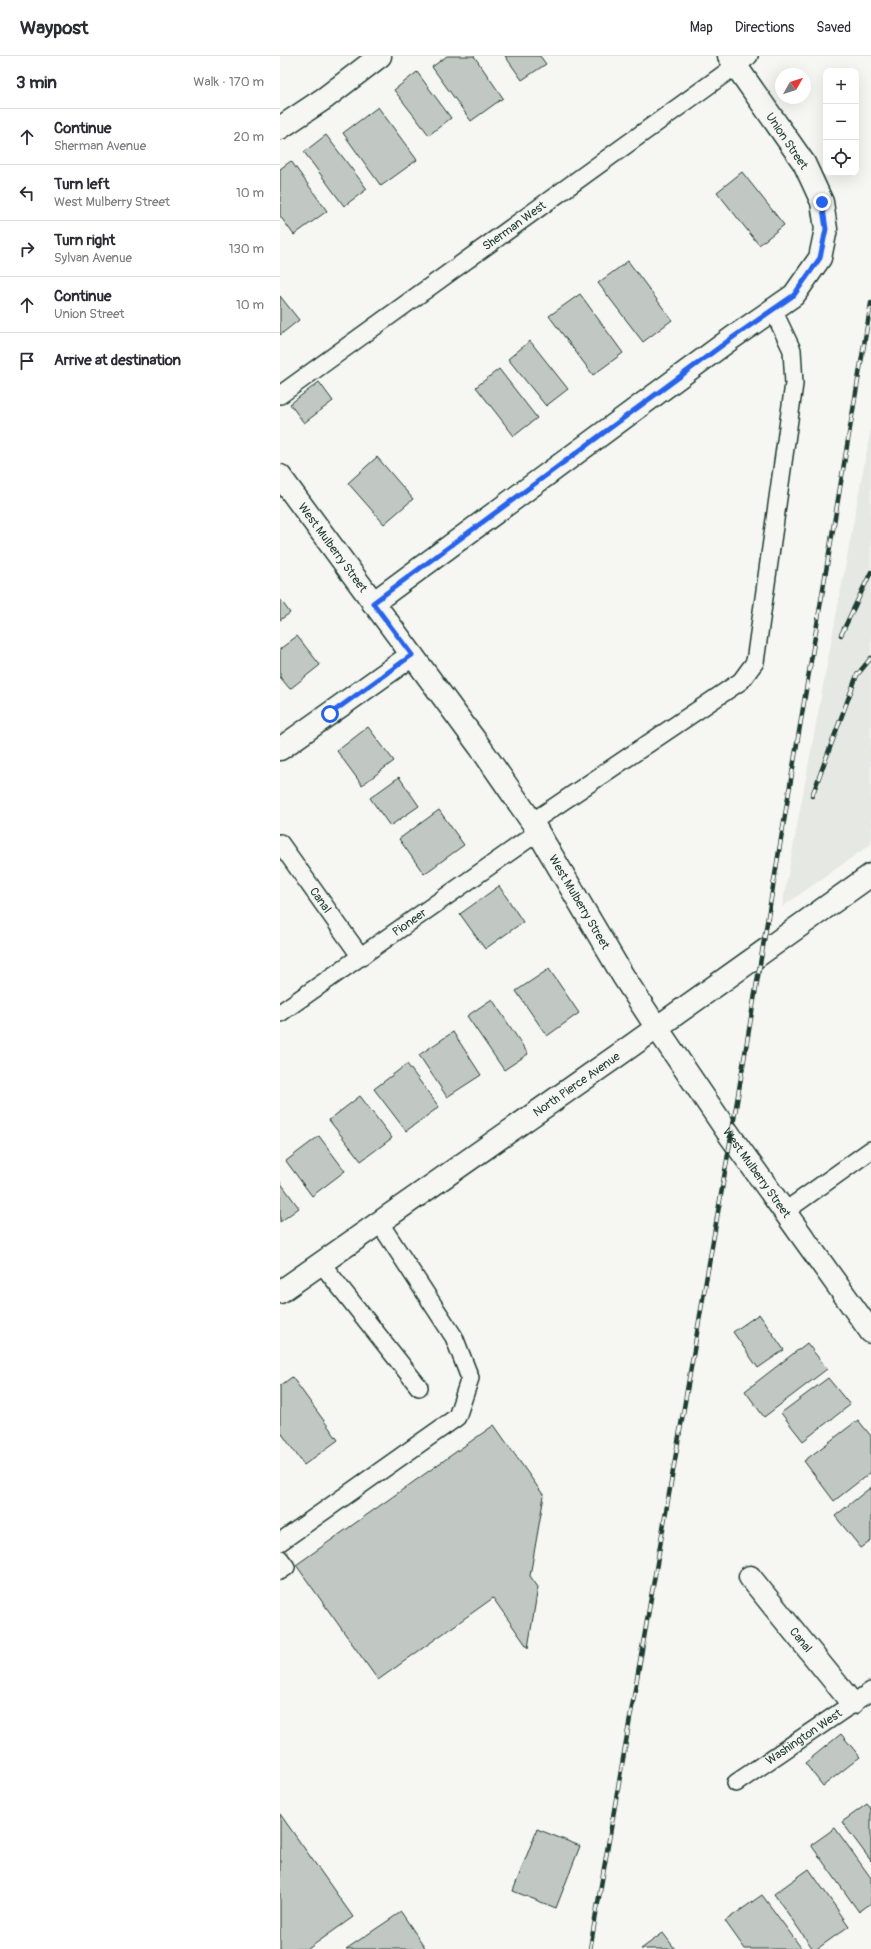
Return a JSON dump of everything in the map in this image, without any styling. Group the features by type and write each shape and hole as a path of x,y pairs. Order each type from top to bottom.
{"street":[{"path":"280,128 325,98 380,56"},
{"name":"Union Street","path":"738,59 804,163 822,202 826,229 820,258 794,295 773,310"},
{"path":"373,603 732,338 773,310"},
{"name":"West Mulberry Street","path":"280,476 480,747 535,827 623,976 657,1028 784,1212 871,1332"},
{"path":"280,749 412,655"},
{"name":"North Pierce Avenue","path":"280,1292 657,1028 871,875"},
{"name":"Canal","path":"750,1577 852,1703"}],"lane":[{"name":"Sherman West","path":"280,395 738,59"},
{"name":"Pioneer","path":"280,1013 360,957 535,827 741,681 755,662 794,384 792,350 773,310"},
{"name":"Canal","path":"280,844 360,957"},
{"path":"784,1212 871,1150"},
{"path":"280,1542 457,1417 470,1378 454,1337 378,1222"},
{"path":"321,1263 419,1387"},
{"name":"Washington West","path":"736,1783 871,1691"}],"shaded area":[{"path":"871,428 871,844 782,907"}],"building":[{"path":"447,56 474,56 503,98 471,121 432,67"},
{"path":"505,56 540,56 546,64 522,80"},
{"path":"417,72 451,118 429,135 394,90"},
{"path":"378,107 417,160 381,186 343,133"},
{"path":"326,135 367,189 344,206 304,152"},
{"path":"291,161 327,211 294,235 280,216 280,169"},
{"path":"742,172 784,225 759,245 717,192"},
{"path":"628,261 672,320 643,342 598,283"},
{"path":"580,294 623,353 593,375 549,316"},
{"path":"280,296 299,320 280,335"},
{"path":"530,341 568,389 546,406 508,359"},
{"path":"499,369 537,418 514,436 476,387"},
{"path":"319,382 333,401 304,423 290,404"},
{"path":"377,457 413,499 384,524 348,483"},
{"path":"280,599 290,613 280,620"},
{"path":"297,636 320,665 290,689 280,677 280,649"},
{"path":"368,727 394,761 362,785 337,751"},
{"path":"399,777 419,806 390,826 370,798"},
{"path":"439,810 464,845 424,874 399,839"},
{"path":"499,886 523,922 485,949 460,914"},
{"path":"549,969 579,1013 547,1036 516,991"},
{"path":"492,999 528,1054 504,1070 467,1016"},
{"path":"453,1032 481,1075 447,1097 419,1055"},
{"path":"407,1064 439,1107 406,1131 374,1089"},
{"path":"360,1096 392,1138 361,1161 329,1120"},
{"path":"319,1136 345,1171 312,1196 286,1161"},
{"path":"280,1182 299,1208 280,1222"},
{"path":"759,1314 784,1350 758,1368 733,1332"},
{"path":"807,1343 827,1369 764,1417 745,1391"},
{"path":"292,1377 338,1440 304,1465 280,1431 280,1386"},
{"path":"828,1378 850,1405 803,1441 781,1413"},
{"path":"858,1420 871,1436 871,1472 834,1501 804,1461"},
{"path":"494,1425 544,1496 530,1576 538,1587 528,1648 493,1598 378,1680 296,1565"},
{"path":"871,1487 871,1541 861,1548 835,1516"},
{"path":"841,1734 860,1757 823,1786 805,1763"},
{"path":"867,1804 871,1809 871,1861 842,1822"},
{"path":"280,1814 353,1917 308,1949 280,1949"},
{"path":"835,1828 871,1878 871,1903 859,1912 811,1845"},
{"path":"537,1829 580,1846 556,1908 513,1891"},
{"path":"809,1869 849,1926 817,1949 813,1949 774,1894"},
{"path":"762,1895 802,1949 745,1949 725,1921"},
{"path":"401,1912 426,1949 346,1949"},
{"path":"663,1933 675,1949 641,1949"}],"railway":[{"path":"590,1949 731,1137 871,303"},
{"path":"841,635 871,572"},
{"path":"812,796 857,675 871,658"}],"route":[{"path":"330,714 412,655 373,603 732,338 794,295 820,258 826,229 822,202"}]}
